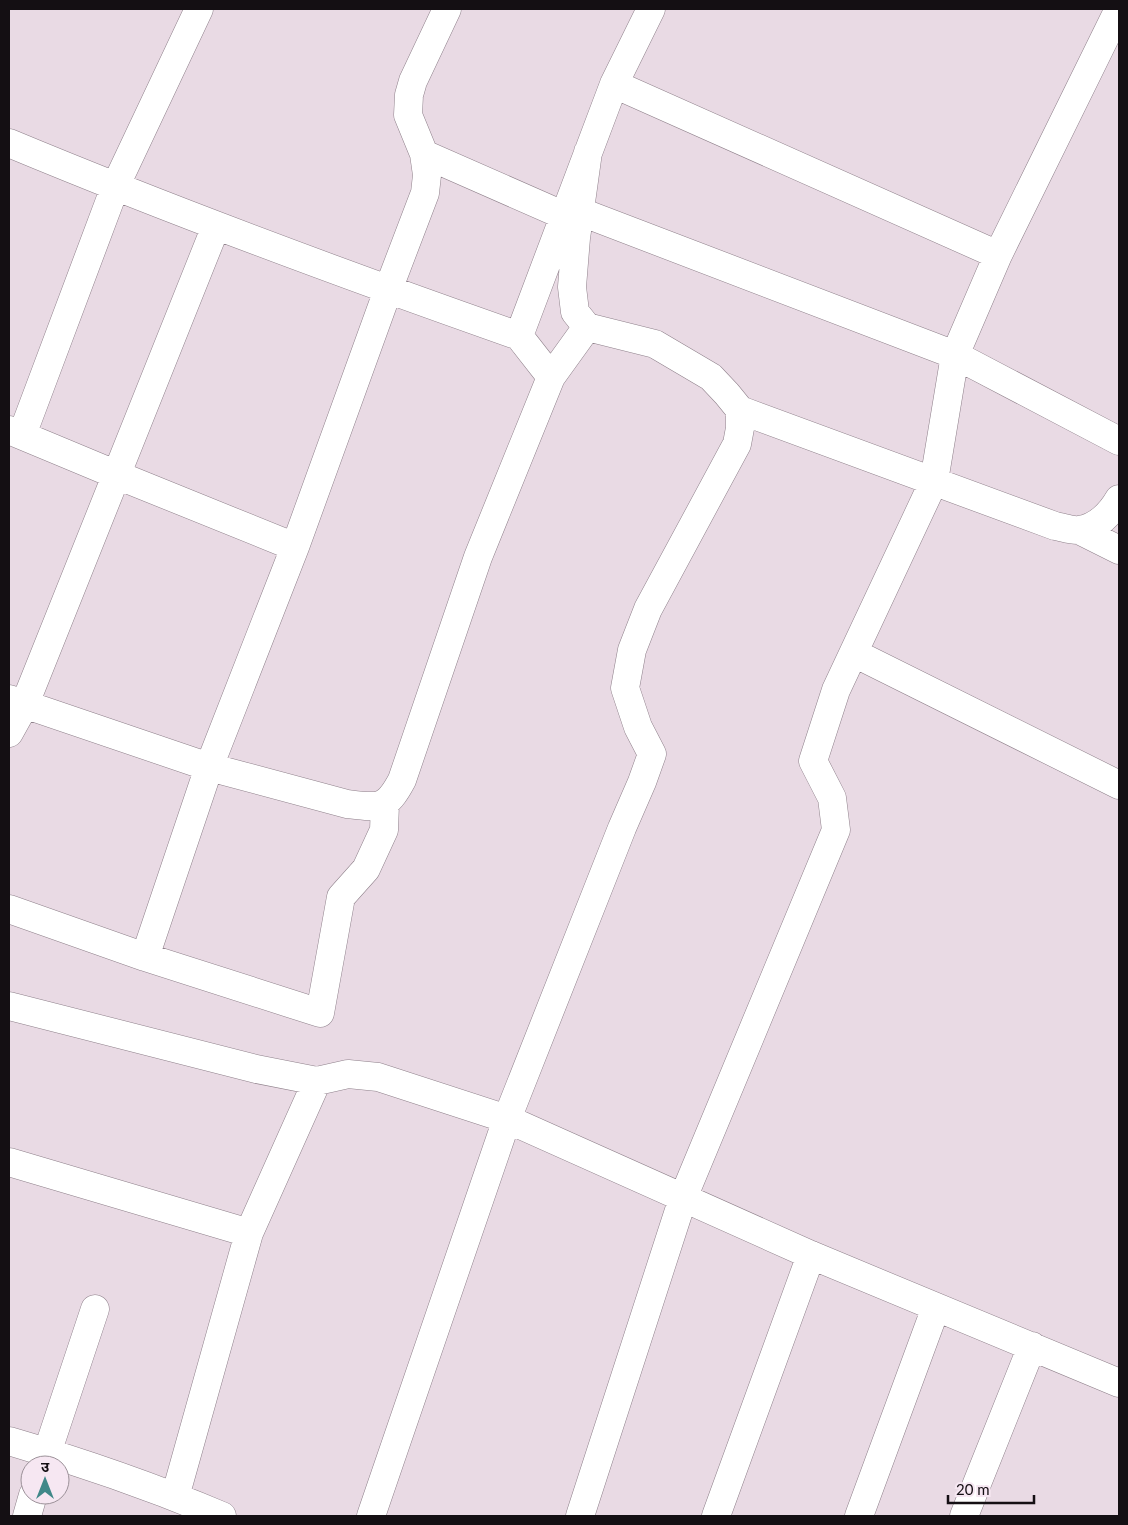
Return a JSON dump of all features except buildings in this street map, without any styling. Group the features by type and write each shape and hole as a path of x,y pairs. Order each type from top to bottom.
{"street":[{"path":"199,9 115,187 16,432 295,547"},
{"path":"145,957 209,767 295,547 425,192 424,154 408,115 409,95 413,81 447,9"},
{"path":"519,336 573,214 588,152 614,84 651,9"},
{"path":"580,1516 682,1198 836,830 832,798 813,761 836,690 934,481 955,354 998,255 1119,9"},
{"path":"614,84 998,255"},
{"path":"9,143 216,226 519,336 551,378"},
{"path":"424,154 573,214 955,354 1119,441"},
{"path":"573,214 576,238 572,287 575,312 587,327 655,344 712,378 740,410 1055,526 1079,530 1119,550"},
{"path":"9,733 17,702 117,475 216,226"},
{"path":"17,702 209,767 347,804 367,806 385,804 395,794 402,780 478,557 551,378 587,327"},
{"path":"370,1516 508,1119 652,754 638,727 625,688 632,650 648,609 737,444 740,428 740,410"},
{"path":"1079,530 1097,524 1112,510 1119,499"},
{"path":"854,653 1119,785"},
{"path":"9,908 145,957 320,1014 341,897 366,869 384,830 385,804"},
{"path":"9,1006 256,1069 317,1081 348,1074 378,1077 508,1119 811,1255 1119,1383"},
{"path":"175,1496 249,1233 317,1081"},
{"path":"9,1162 249,1233"},
{"path":"716,1516 811,1255"},
{"path":"859,1516 936,1307"},
{"path":"45,1455 95,1309"},
{"path":"964,1516 1032,1346"},
{"path":"9,1441 36,1455"},
{"path":"70,1466 175,1496 222,1516"}]}
